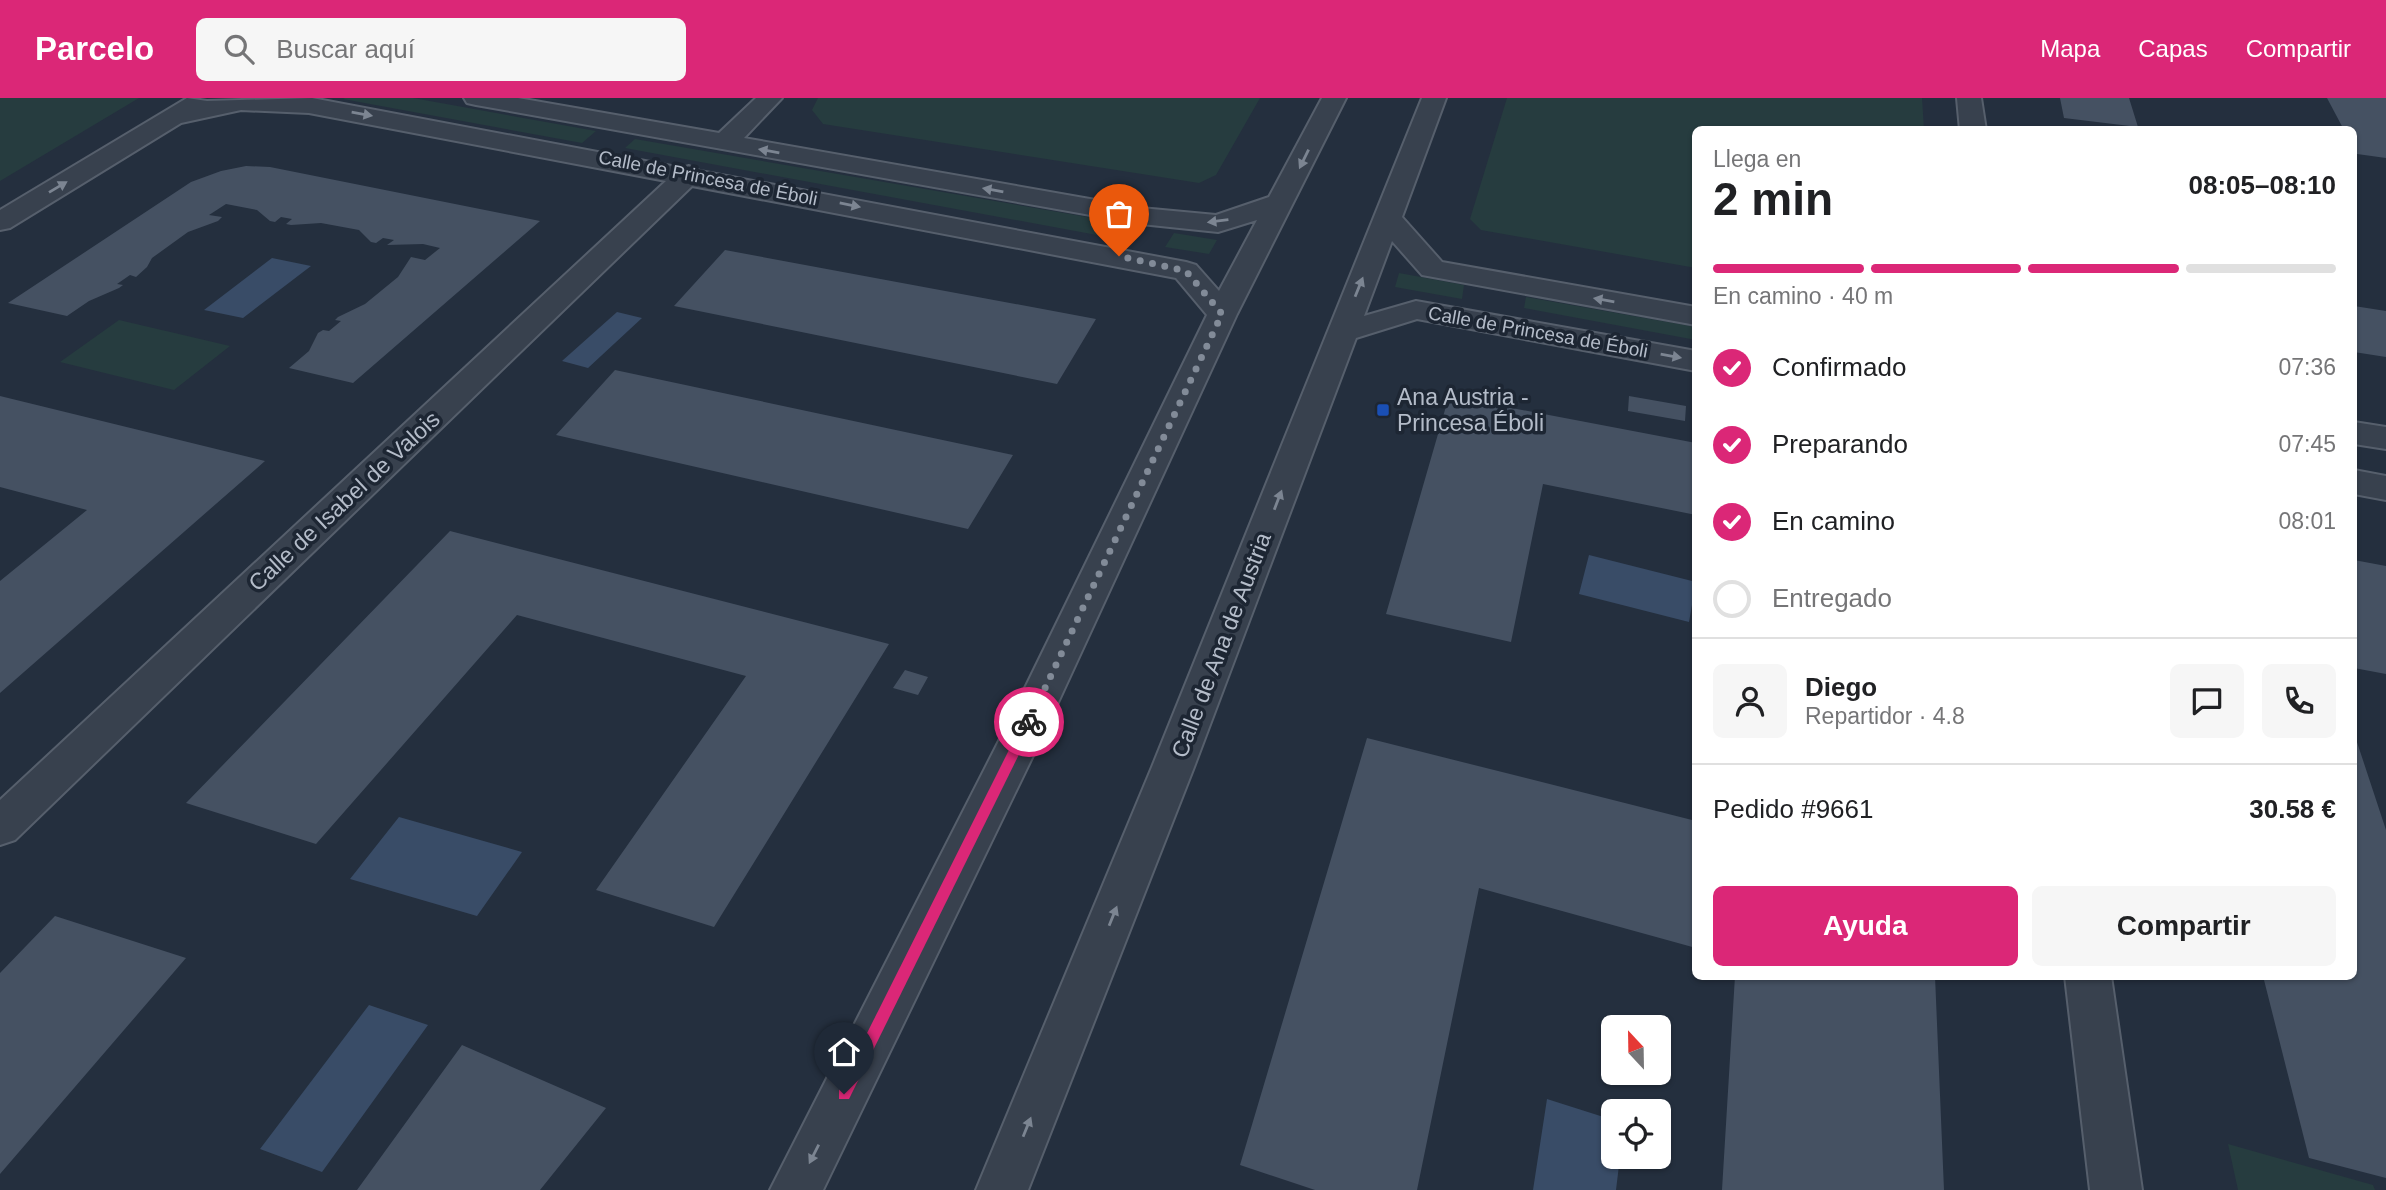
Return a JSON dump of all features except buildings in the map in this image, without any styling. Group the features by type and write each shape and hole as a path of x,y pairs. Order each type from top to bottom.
{"street":[{"path":"0,222 204,98"},
{"name":"Calle de Princesa de Éboli","path":"476,98 1141,216 1218,224 1283,202"},
{"path":"724,143 770,98"},
{"path":"796,1190 1024,733 1222,314 1283,202 1334,98"},
{"name":"Calle de Ana de Austria","path":"1002,1190 1178,754 1434,98"},
{"path":"1969,98 1972,126"},
{"name":"Calle de Princesa de Éboli","path":"174,117 217,104 261,99 322,107 689,174 1186,271 1222,314"},
{"name":"Calle de Isabel de Valois","path":"0,827 689,174"},
{"name":"Calle de Princesa de Éboli","path":"1387,216 1432,269 1692,315"},
{"name":"Calle de Princesa de Éboli","path":"1341,333 1416,310 1692,360"},
{"path":"2357,434 2386,439"},
{"path":"2357,483 2386,488"},
{"path":"2089,980 2116,1190"}],"green space":[{"path":"0,98 139,98 0,181"},
{"path":"413,98 596,131 582,143 343,99"},
{"path":"818,98 1260,98 1216,175 1199,183 823,124 812,110"},
{"path":"1507,98 1922,98 1924,126 1692,126 1692,267 1481,230 1470,219"},
{"path":"635,139 1122,223 1113,238 625,148"},
{"path":"1174,233 1217,240 1209,254 1165,247"},
{"path":"1399,273 1464,285 1462,299 1395,287"},
{"path":"1526,297 1692,326 1692,339 1524,308"},
{"path":"119,320 230,346 174,390 60,362"},
{"path":"2228,1144 2373,1185 2375,1190 2238,1190"}],"water":[{"path":"272,258 311,266 243,318 204,310"},
{"path":"617,312 642,318 588,368 562,361"},
{"path":"1589,555 1692,581 1689,622 1579,594"},
{"path":"399,817 522,852 477,916 350,879"},
{"path":"369,1005 428,1025 322,1172 260,1149"},
{"path":"1547,1099 1601,1116 1601,1169 1619,1169 1616,1190 1533,1190"}],"way so far":[{"path":"1029,722 1222,314 1186,271 1119,256"}],"place":[{"name":"Ana Austria - Princesa Éboli","path":"1383,410"}],"route":[{"path":"844,1094 1029,722"}]}
